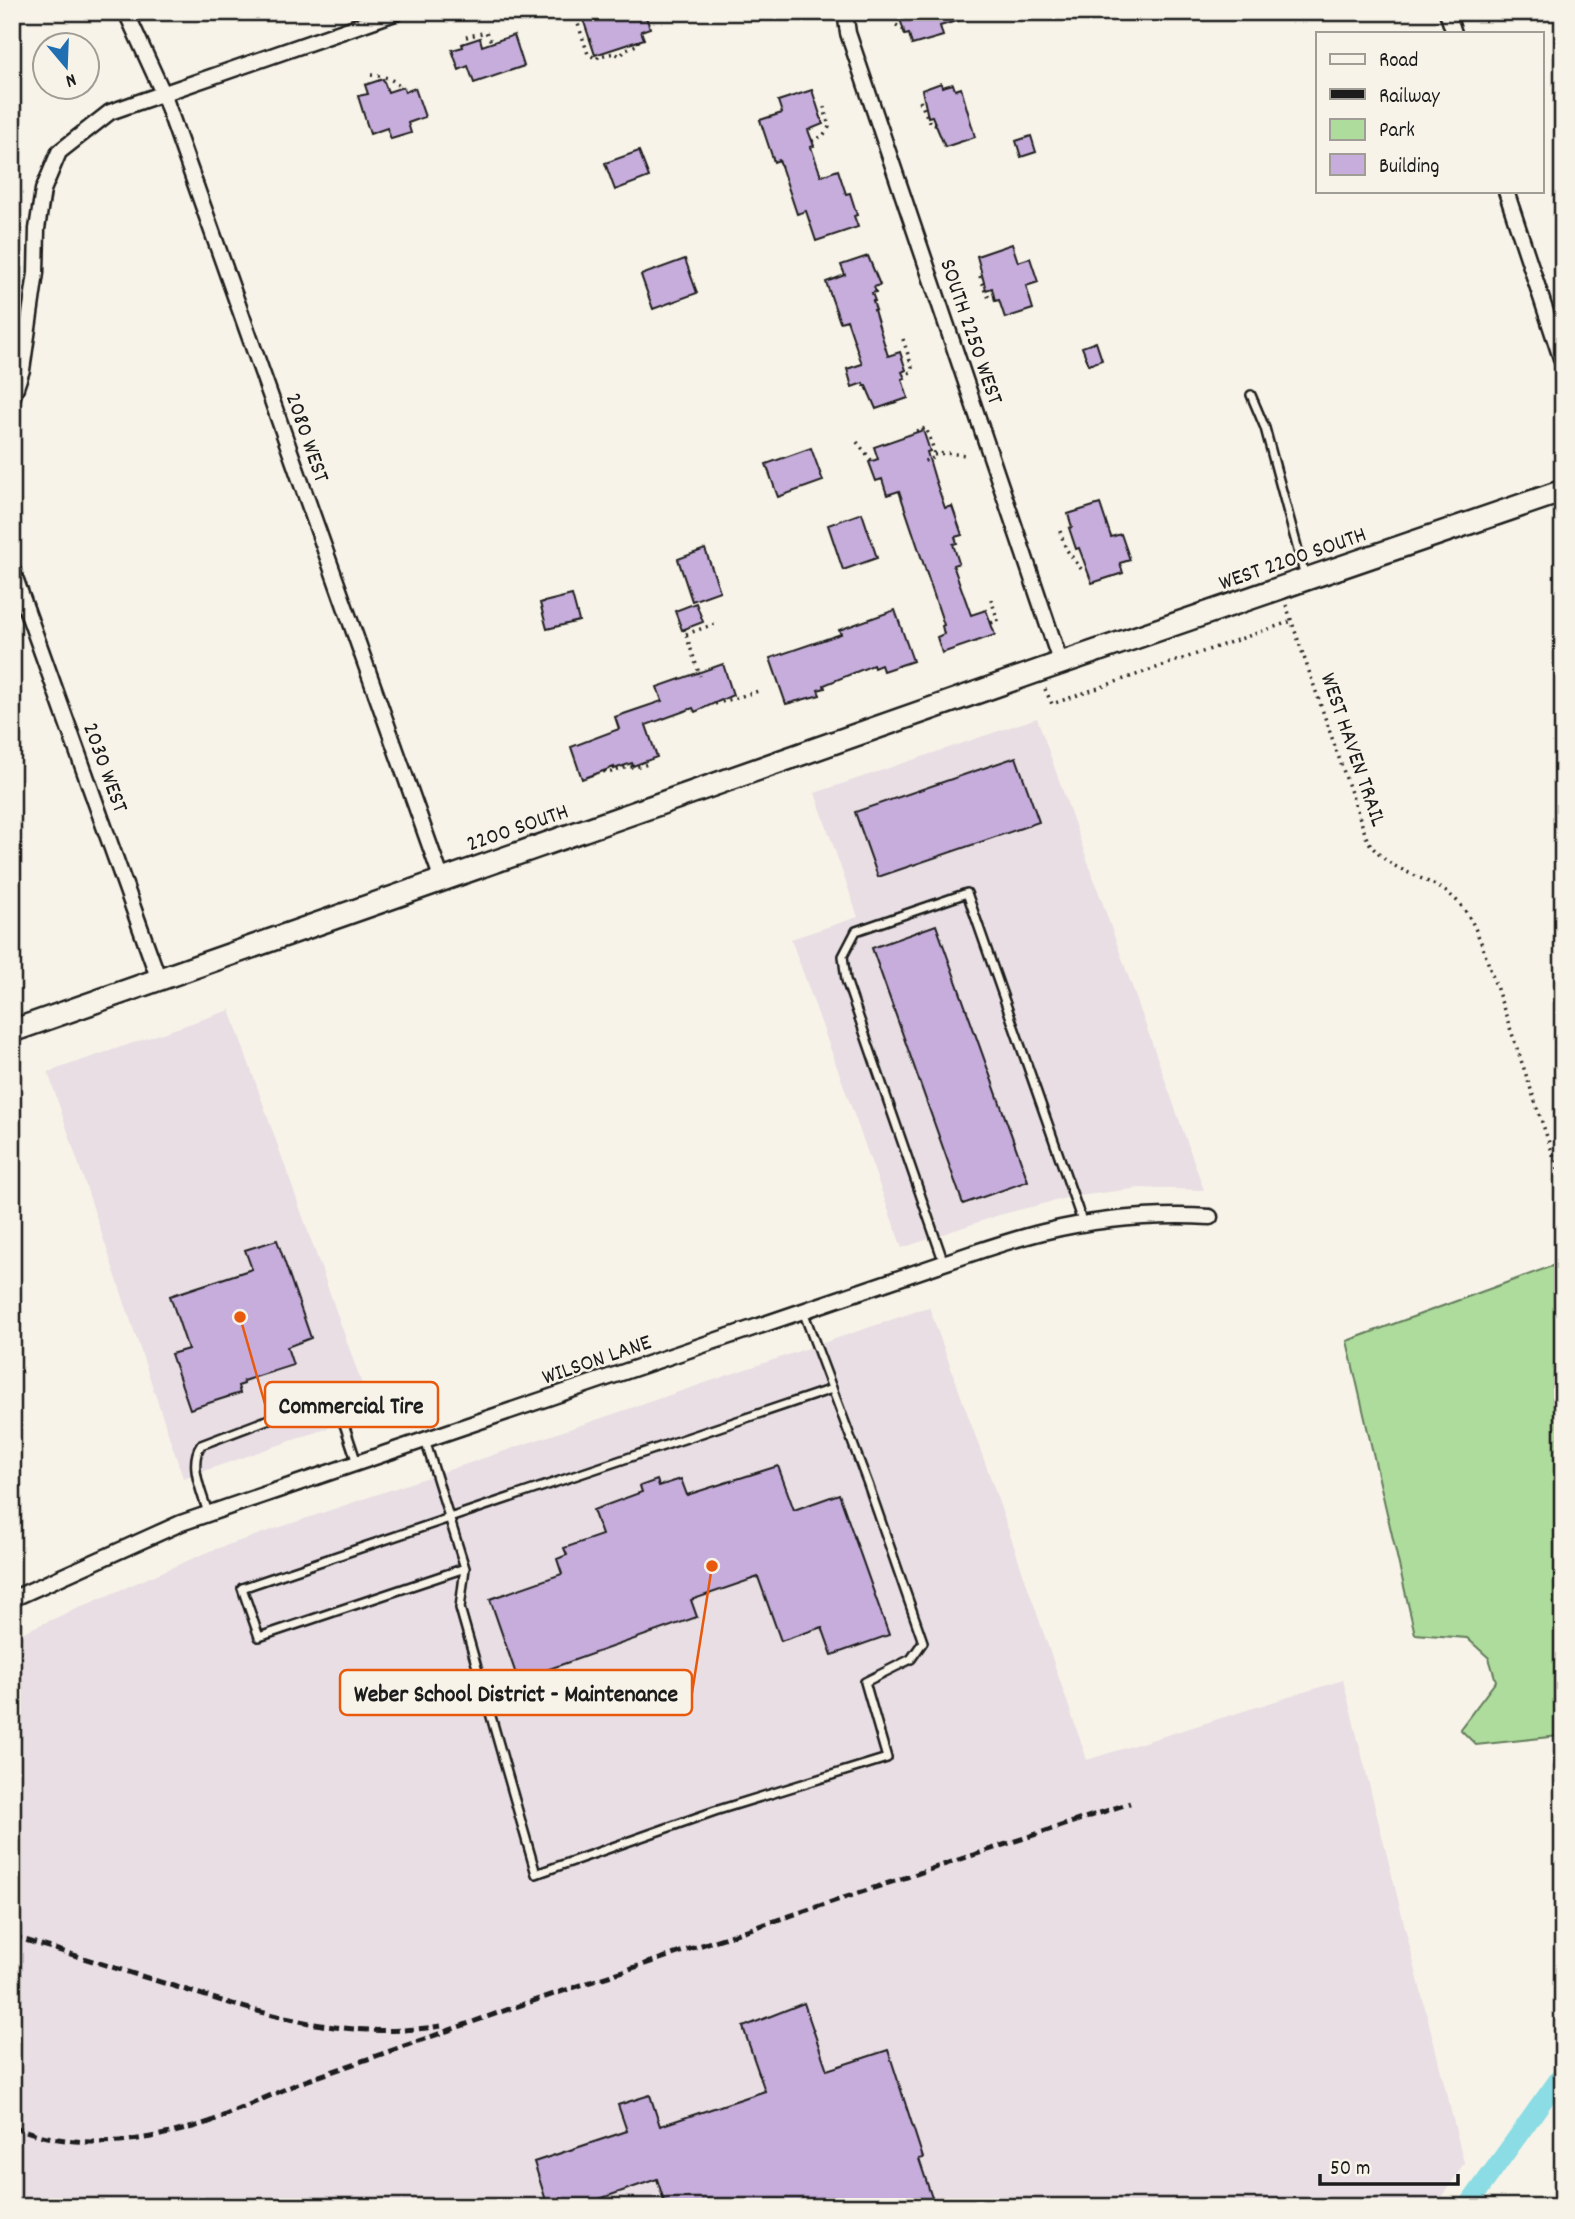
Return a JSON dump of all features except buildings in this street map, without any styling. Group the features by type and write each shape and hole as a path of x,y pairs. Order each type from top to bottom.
{"street":[{"name":"2080 WEST","path":"126,12 163,93 442,880"},
{"path":"12,399 22,370 36,273 37,229 43,190 59,152 110,112 398,12"},
{"name":"SOUTH 2250 WEST","path":"845,12 852,44 1061,664"},
{"path":"1447,12 1454,32"},
{"path":"1506,192 1563,364"},
{"name":"WEST 2200 SOUTH","path":"1041,677 1061,664 1563,491"},
{"name":"2030 WEST","path":"12,569 159,979"},
{"name":"2200 SOUTH","path":"12,1031 442,880 1041,677"},
{"name":"WILSON LANE","path":"12,1599 149,1536 208,1513 944,1263 1043,1232 1084,1224 1179,1215 1210,1217"}],"lane":[{"path":"1251,395 1271,450 1306,580"},
{"path":"944,1263 846,980 843,956 856,932 967,893 1084,1224"},
{"path":"425,1440 465,1568 460,1608 536,1874 715,1811 887,1758 865,1682 911,1659 923,1642 868,1484 803,1311"},
{"path":"465,1568 259,1637 242,1588 832,1388"},
{"path":"208,1513 196,1467 195,1452 201,1444 301,1407 323,1401 330,1401 338,1406 357,1463"}],"path":[{"path":"891,12 896,26 904,30"},
{"path":"576,18 588,54 592,58 597,59 599,55 615,52 620,56 627,49 639,44 638,41"},
{"path":"466,37 486,32 492,43"},
{"path":"371,75 384,76 397,83 400,88"},
{"path":"920,101 930,123 938,126"},
{"path":"812,141 823,136 829,127 824,107"},
{"path":"980,276 986,294 989,297 994,296"},
{"path":"903,339 912,368 911,372 904,375"},
{"path":"916,431 926,428 934,454 933,458 922,462"},
{"path":"857,442 872,461"},
{"path":"934,454 965,455"},
{"path":"1060,531 1066,549 1082,570 1085,569"},
{"path":"991,599 998,621 991,623"},
{"name":"WEST HAVEN TRAIL","path":"1041,677 1052,704 1292,621 1367,839 1374,851 1390,865 1428,881 1458,901 1470,917 1482,945 1563,1184"},
{"path":"686,634 718,623"},
{"path":"684,629 700,676"},
{"path":"715,704 762,690"},
{"path":"604,771 606,773 648,764"}],"shaded area":[{"path":"1037,718 1204,1190 1140,1188 1070,1197 999,1215 902,1248 791,939 858,917 815,793"},
{"path":"230,1010 372,1413 183,1478 48,1072"},
{"path":"929,1307 1087,1760 1343,1680 1464,2163 1436,2207 12,2207 12,1637 210,1551"}],"green space":[{"path":"1563,1262 1563,1730 1559,1736 1476,1745 1460,1729 1496,1681 1489,1658 1467,1638 1415,1634 1347,1341"}],"waterway":[{"path":"1467,2207 1563,2073"}],"railway":[{"path":"207,2123 297,2084 515,2007 1130,1803"},
{"path":"12,1936 244,2007 308,2023 373,2030 441,2026"},
{"path":"12,2126 62,2140 88,2142 140,2139 215,2120"}],"place":[{"name":"Commercial Tire","path":"240,1317"},
{"name":"Weber School District - Maintenance","path":"712,1566"}]}
